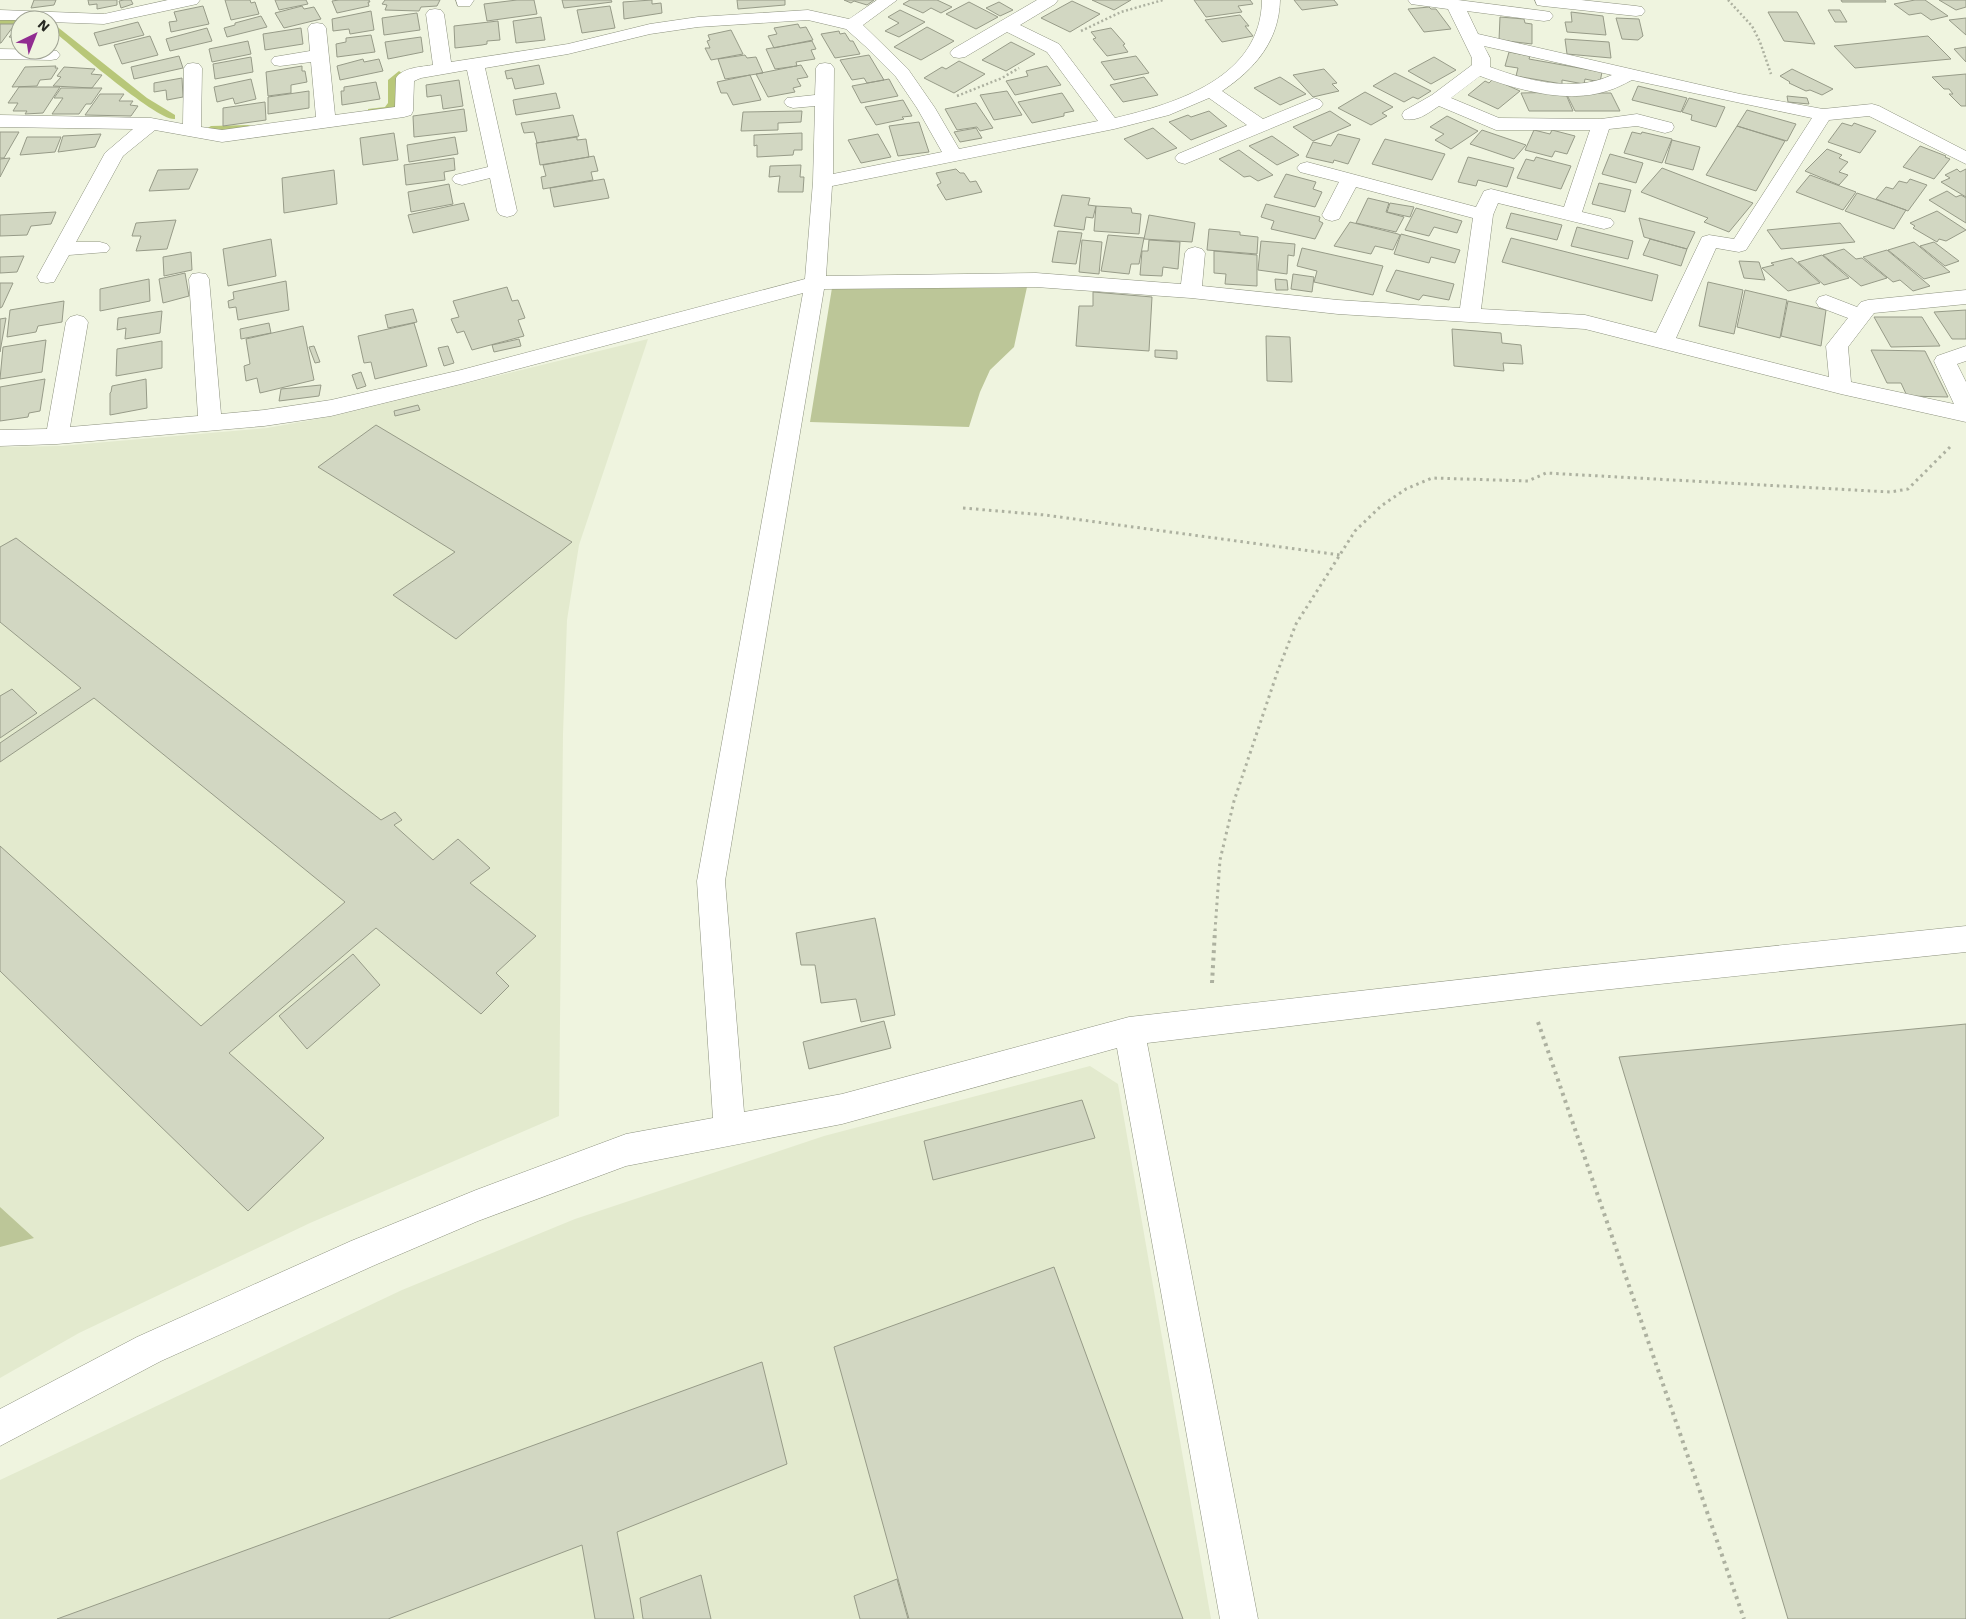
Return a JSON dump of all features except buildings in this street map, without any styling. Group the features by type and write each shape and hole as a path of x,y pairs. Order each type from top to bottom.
{"street":[{"path":"852,25 888,0"},
{"path":"959,52 1049,0"},
{"path":"823,182 1110,124 1162,110 1210,91 1228,79 1255,54 1264,40 1269,26 1272,12 1271,0"},
{"path":"1417,0 1455,5 1543,6 1636,11"},
{"path":"0,15 62,19 104,19 181,1"},
{"path":"62,19 71,3"},
{"path":"1411,114 1438,99 1481,67 1481,58 1455,5"},
{"path":"1543,6 1547,35"},
{"path":"435,14 443,69"},
{"path":"0,121 152,124 222,136 404,111 405,78 417,73 568,50 697,15 808,15 852,25 902,73 926,108 954,156"},
{"path":"1007,25 1052,48 1110,124"},
{"path":"317,28 326,122"},
{"path":"1471,38 1823,115 1872,110 1966,158"},
{"path":"5,72 8,54"},
{"path":"280,61 319,55"},
{"path":"475,64 507,211"},
{"path":"192,131 193,68"},
{"path":"730,1130 712,881 815,283 823,182 825,68"},
{"path":"1478,69 1522,85 1571,90 1602,87 1630,74"},
{"path":"1210,91 1261,126"},
{"path":"1438,99 1496,124 1601,125 1638,120 1665,127"},
{"path":"793,102 824,100"},
{"path":"1185,158 1314,104"},
{"path":"1663,342 1709,241 1739,246 1823,115"},
{"path":"47,277 116,153 152,124"},
{"path":"1571,215 1601,125"},
{"path":"1306,168 1483,214"},
{"path":"462,179 498,171"},
{"path":"1332,215 1350,180"},
{"path":"1470,315 1483,214 1491,195 1604,222"},
{"path":"63,249 100,248"},
{"path":"1191,291 1195,253"},
{"path":"199,279 210,422"},
{"path":"0,438 57,436 264,418 331,408 461,377 815,283 1036,280 1191,291 1338,307 1586,322 1841,388 1966,414"},
{"path":"1841,388 1837,346 1868,307 1966,297"},
{"path":"1826,302 1861,316"},
{"path":"57,436 77,322"},
{"path":"1966,353 1945,361 1966,405"},
{"path":"0,1428 149,1349 363,1252 467,1209 626,1150 842,1109 1129,1031 1522,985 1966,940"},
{"path":"1129,1031 1239,1619"}],"path":[{"path":"926,108 1002,78 1096,23 1146,3 1163,0"},
{"path":"1728,0 1752,26 1760,42 1773,79 1776,105"},
{"path":"1216,1021 1212,984 1220,860 1234,801 1277,673 1296,624 1356,531 1381,506 1406,489 1432,478 1528,481 1546,473 1890,492 1908,489 1953,444"},
{"path":"962,508 1045,515 1340,555"},
{"path":"1522,985 1536,1016 1744,1619"}],"shaded area":[{"path":"648,339 579,545 567,620 563,734 559,1116 310,1223 79,1333 0,1378 0,447 60,446 267,428 334,416"},
{"path":"1090,1066 1118,1084 1211,1619 0,1619 0,1480 402,1290 575,1219 824,1136"}],"green space":[{"path":"1027,287 1014,347 990,370 980,392 969,427 810,422 832,288"},
{"path":"0,1207 34,1238 0,1247"}],"waterway":[{"path":"0,21 10,21"},
{"path":"60,32 144,100 172,117"},
{"path":"371,111 388,109 393,104 393,80 399,74"},
{"path":"211,129 248,128"}]}
